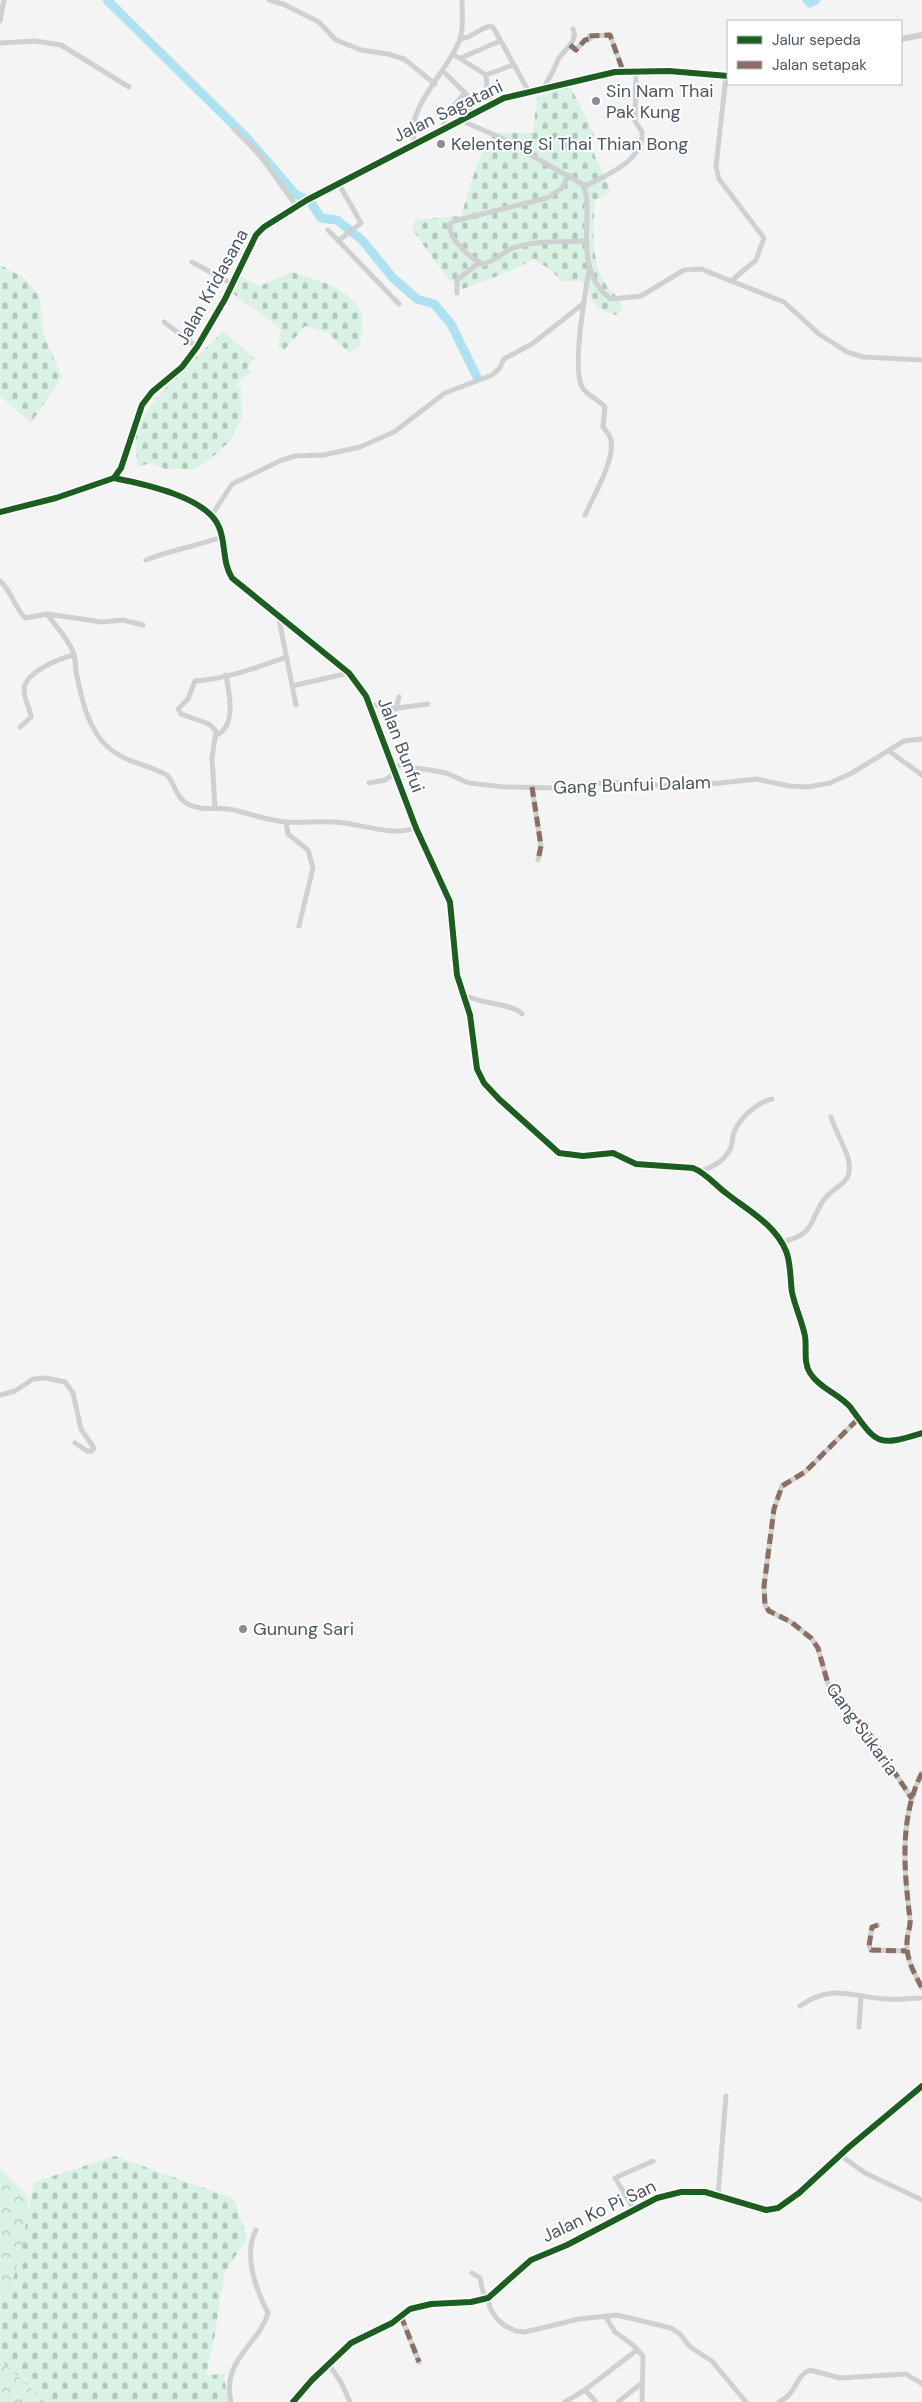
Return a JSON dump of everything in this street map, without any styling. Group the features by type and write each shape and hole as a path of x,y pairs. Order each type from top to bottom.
{"street":[{"path":"0,21 4,0"},
{"path":"269,0 283,4 319,22 336,40 361,50 388,54 404,60 435,84"},
{"path":"415,143 412,135 417,111 443,71 460,39 462,0"},
{"path":"460,39 471,37 489,26 495,29 500,42 529,92"},
{"path":"542,89 552,76 559,58 575,35 573,29"},
{"path":"570,44 576,50 585,40 590,39 589,36 610,35 623,71"},
{"path":"902,39 922,35"},
{"path":"0,43 35,41 61,45 129,87"},
{"path":"461,58 500,42"},
{"path":"453,54 486,75"},
{"path":"486,75 513,65"},
{"path":"443,71 465,93 471,114"},
{"name":"Jalan Sagatani","path":"308,200 492,103 529,92 623,71 727,76"},
{"path":"584,187 629,160 640,146 642,132 635,121 636,71"},
{"path":"486,75 487,88 492,103"},
{"path":"727,76 717,173 764,238 756,260 731,281"},
{"path":"443,128 446,115 465,93"},
{"path":"460,120 499,137 546,165 568,175 584,187 587,196 586,241 590,270 597,286 613,299 631,298 646,294 672,276 692,268 703,269 784,302 819,334 847,352 863,357 922,360"},
{"path":"234,129 260,155 297,206"},
{"path":"568,175 562,188 548,198 452,222 450,229 453,236 467,253 480,262 490,262 505,251 517,246 586,241"},
{"path":"338,241 361,223 339,184"},
{"name":"Jalan Kridasana","path":"114,478 121,468 142,405 152,392 182,367 197,347 259,231 308,200"},
{"path":"328,230 399,304"},
{"path":"192,262 232,284"},
{"path":"457,293 457,280 480,262"},
{"path":"584,515 602,478 612,448 610,438 603,426 605,407 584,390 579,378 584,303 590,270"},
{"path":"0,512 56,498 114,478 138,483 180,497 212,514 232,484 282,460 295,456 324,456 360,447 394,432 445,393 492,375 499,369 504,360 532,344 584,303"},
{"path":"164,322 197,347"},
{"name":"Jalan Bunfui","path":"212,514 219,526 225,563 232,578 349,673 359,685 369,704 416,828 450,902 454,959 474,1032 476,1069 484,1083 559,1153 583,1156 614,1154 636,1164 686,1168 701,1172"},
{"path":"146,560 171,550 195,547 222,537"},
{"path":"0,581 10,592 24,617 47,614 102,622 123,620 143,625"},
{"path":"47,614 70,644 87,715 104,744 138,765 168,776 176,792 189,805 203,809 236,810 286,822 327,821 378,830 404,831 416,828"},
{"path":"278,615 296,705"},
{"path":"20,727 31,717 24,692 27,683 42,669 56,660 74,655"},
{"path":"215,808 212,758 217,735 214,728 209,724 181,714 178,709 189,697 195,681 211,681 226,675 244,673 287,657"},
{"path":"292,686 349,673"},
{"path":"217,735 224,730 231,708 226,675"},
{"path":"398,708 399,697"},
{"path":"369,704 392,710 428,704"},
{"name":"Gang Bunfui Dalam","path":"393,765 446,773 474,784 532,788 557,788 611,782 684,787 756,779 788,786 808,787 830,783 852,773 904,741 922,739"},
{"path":"889,751 922,775"},
{"path":"369,783 385,780 395,773"},
{"path":"532,788 541,846 538,860"},
{"path":"286,822 288,834 308,850 313,868 299,926"},
{"path":"463,994 482,1003 516,1009 522,1014"},
{"path":"772,1099 763,1101 756,1106 737,1127 731,1148 722,1159 712,1168 701,1172 734,1200 752,1211 780,1242 786,1252 792,1292 802,1318 806,1339 805,1356 810,1373 822,1386 850,1407 866,1432 878,1440 905,1439 922,1433"},
{"path":"780,1242 794,1239 809,1228 826,1197 844,1184 848,1178 849,1162 836,1134 831,1117"},
{"path":"0,1395 15,1391 33,1379 46,1378 65,1382 73,1393 81,1429 94,1448 92,1451 87,1451 75,1443"},
{"name":"Gang Sukaria","path":"857,1420 805,1472 782,1486 774,1508 764,1586 765,1605 769,1611 791,1622 811,1638 818,1648 828,1684 870,1735 912,1799"},
{"path":"922,1772 912,1799 904,1861 906,1903 910,1921 907,1951 910,1965 922,1988"},
{"path":"878,1925 872,1927 869,1946 871,1950 907,1951"},
{"path":"800,2006 824,1994 841,1992 887,1999 922,1998"},
{"path":"858,2027 862,1996"},
{"name":"Jalan Ko Pi San","path":"488,2298 531,2260 573,2242 634,2209 671,2194 692,2191 718,2195 766,2210 778,2208 815,2179 840,2155 922,2086"},
{"path":"718,2195 726,2096"},
{"path":"840,2155 865,2173 922,2200"},
{"path":"634,2209 615,2178 653,2161"},
{"path":"230,2402 230,2384 238,2357 266,2321 268,2313 258,2291 250,2251 250,2241 256,2230"},
{"path":"472,2273 480,2278 483,2292 488,2298 490,2308 500,2323 520,2332 605,2316 624,2315 676,2331 690,2347 712,2361 746,2402"},
{"path":"293,2402 351,2343 380,2330 419,2306 471,2302 488,2298"},
{"path":"401,2316 419,2362"},
{"path":"605,2316 616,2334 637,2350 644,2360 642,2402"},
{"path":"565,2402 585,2390 637,2350"},
{"path":"329,2365 341,2382 350,2402"},
{"path":"779,2402 791,2394 802,2374 810,2370 840,2378 906,2374 922,2384"},
{"path":"618,2402 642,2383"},
{"path":"585,2390 596,2402"}],"green space":[{"path":"570,86 594,134 589,143 611,191 595,200 594,244 597,265 601,275 606,285 618,298 623,310 616,315 597,308 582,281 561,281 552,271 534,259 508,272 463,289 448,279 412,229 415,220 461,216 476,167 491,133 533,133 537,97"},
{"path":"0,265 24,278 40,297 43,333 62,377 31,423 0,396"},
{"path":"292,272 341,291 356,304 361,313 362,320 360,345 350,353 328,333 305,326 285,349 278,348 281,329 231,292 238,275 260,286"},
{"path":"223,331 254,358 247,368 252,371 235,385 241,387 242,418 229,442 209,460 194,469 165,469 150,463 138,467 136,436 139,424 147,411 172,382"},
{"path":"115,2156 234,2199 247,2238 224,2274 215,2334 206,2375 224,2374 228,2402 45,2402 1,2360 0,2304 11,2287 20,2254 34,2182"},
{"path":"0,2169 28,2197 26,2290 47,2402 0,2402"}],"waterway":[{"path":"107,0 248,139 295,194 310,201 321,218 337,220 362,240 393,278 417,299 434,304 451,324 477,377"},
{"path":"807,0 810,3 816,0"}],"marked path":[{"path":"570,45 576,50 585,40 590,39 589,36 610,35 623,71"},
{"path":"532,787 541,846 538,860"},
{"path":"857,1420 805,1472 782,1486 774,1509 764,1586 765,1605 769,1611 791,1622 811,1638 818,1648 828,1684 870,1735 912,1799"},
{"path":"922,1773 910,1808 905,1844 910,1922 907,1948 913,1971 922,1988"},
{"path":"878,1925 872,1927 869,1946 871,1950 907,1951"},
{"path":"401,2316 419,2362"}],"cycle path":[{"path":"0,512 56,498 114,478 121,468 142,405 152,392 182,367 197,347 225,299 256,235 264,227 307,200 504,98 615,72 669,71 727,76"},
{"path":"114,478 157,488 188,500 202,508 219,527 227,566 232,578 349,673 366,696 416,828 450,902 457,975 470,1015 477,1069 484,1083 559,1153 583,1156 613,1153 636,1164 693,1168 760,1218 781,1241 788,1256 792,1292 805,1336 806,1360 808,1369 814,1379 846,1403 867,1429 879,1439 887,1441 896,1440 922,1433"},
{"path":"293,2402 312,2380 351,2343 392,2323 410,2309 431,2304 471,2302 488,2298 531,2260 567,2245 657,2198 681,2192 705,2192 766,2210 778,2208 799,2193 849,2147 922,2086"}],"place":[{"name":"Sin Nam Thai Pak Kung","path":"596,101"},
{"name":"Kelenteng Si Thai Thian Bong","path":"441,144"},
{"name":"Gunung Sari","path":"243,1629"}]}
